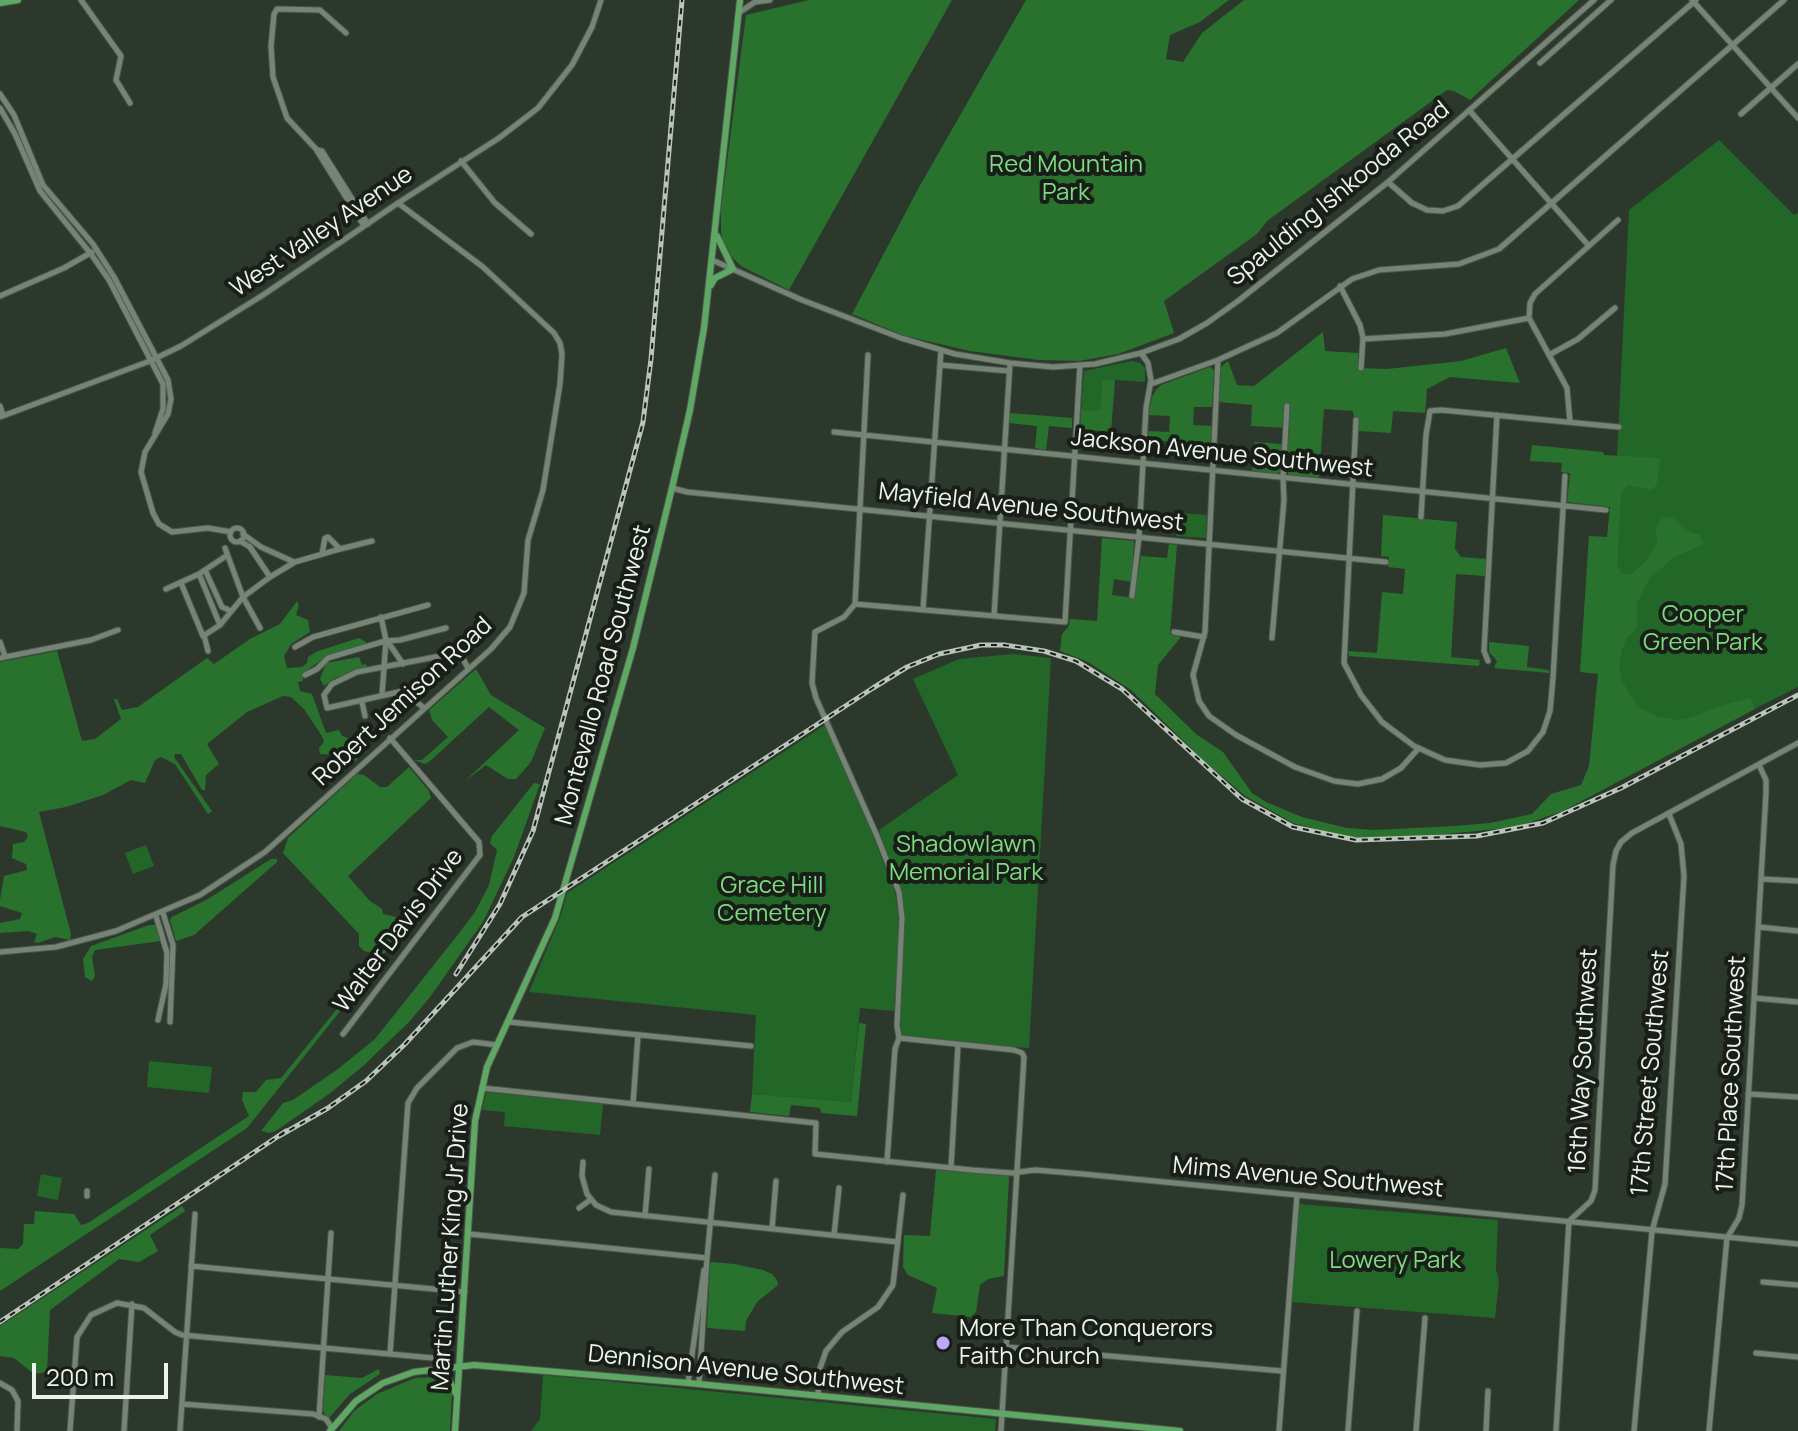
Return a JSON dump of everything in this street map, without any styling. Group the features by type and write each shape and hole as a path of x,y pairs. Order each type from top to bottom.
{"main road":[{"path":"0,3 18,0"},
{"path":"712,260 740,0"},
{"path":"709,288 715,278 733,269 715,231"},
{"name":"Montevallo Road Southwest","path":"509,1022 555,918 633,648 690,410 712,260"},
{"name":"Martin Luther King Jr Drive","path":"455,1431 475,1121 482,1088 509,1022"},
{"name":"Dennison Avenue Southwest","path":"331,1430 367,1391 414,1372 474,1365 1179,1431"},
{"path":"432,1370 448,1378 458,1400"}],"street":[{"path":"81,0 121,56 116,80 130,103"},
{"name":"West Valley Avenue","path":"2,416 158,357 263,295 499,138 538,108 572,65 592,27 601,0"},
{"path":"740,12 755,2 770,0"},
{"name":"Spaulding Ishkooda Road","path":"941,350 1010,363 1080,365 1141,353 1179,339 1207,323 1388,182 1594,0"},
{"path":"1540,63 1611,0"},
{"path":"1151,384 1218,360 1277,333 1352,279 1379,270 1438,267 1479,258 1499,249 1784,0"},
{"path":"1388,182 1419,207 1443,211 1463,202 1694,1 1798,118"},
{"path":"346,33 320,10 282,7 274,14 271,46 273,77 287,118 317,150 322,151 366,225"},
{"path":"1741,114 1798,64"},
{"path":"0,94 14,115 43,185 114,277 158,357 168,380 171,399 165,422 153,437"},
{"path":"0,108 40,191 93,251 163,384 163,409 145,452 141,472 159,524 172,532 208,528 231,532 238,528 261,547 295,562"},
{"path":"1469,110 1589,246"},
{"path":"461,161 495,203 531,234"},
{"name":"Robert Jemison Road","path":"0,952 56,947 116,931 156,916 200,895 265,852 503,637 520,608 528,540 544,480 562,354 554,333 517,298 483,267 398,203"},
{"path":"1570,422 1567,388 1529,318 1530,303 1535,294 1618,220"},
{"path":"0,296 93,251"},
{"path":"712,260 816,306 941,350 923,610"},
{"path":"1340,286 1357,317 1363,339 1361,368"},
{"path":"1549,355 1578,339 1615,308"},
{"path":"1363,339 1445,334 1529,318"},
{"path":"1132,596 1139,537 1146,408 1151,384 1148,363 1141,353"},
{"path":"868,355 855,604 844,617 815,632 812,683 899,892 902,918 899,1038 895,1049 887,1162"},
{"path":"1218,360 1204,637 1193,680 1199,701 1214,719 1273,756 1325,779 1358,784 1382,779 1401,768 1418,749"},
{"path":"994,616 1010,363"},
{"path":"940,365 1009,371"},
{"path":"855,604 1065,622 1080,365"},
{"path":"0,406 2,416"},
{"path":"1272,638 1284,500 1287,406"},
{"path":"1421,517 1430,411 1619,427"},
{"path":"1488,661 1484,651 1497,415"},
{"path":"1356,420 1343,658 1351,678 1373,712 1393,732 1418,749 1445,760 1472,765 1499,765 1514,760 1533,747 1543,732 1550,711 1553,678 1565,476"},
{"name":"Jackson Avenue Southwest","path":"834,432 1606,510"},
{"name":"Mayfield Avenue Southwest","path":"672,488 687,492 1386,562"},
{"path":"231,532 232,540 250,547 270,577"},
{"path":"240,541 243,534"},
{"path":"322,554 325,538 328,537 340,549"},
{"path":"204,635 220,625 243,597 295,562 372,541"},
{"path":"225,548 243,597 260,628"},
{"path":"166,589 202,572 226,556"},
{"path":"202,572 222,607 231,611"},
{"path":"202,572 220,625"},
{"path":"181,583 208,651"},
{"path":"295,647 313,637 428,605"},
{"name":"Robert Jemison Road","path":"381,617 386,640 385,668 382,695 327,708 324,695 332,684 357,672 385,668"},
{"name":"Robert Jemison Road","path":"305,675 328,658 386,640 400,640 446,628"},
{"path":"0,642 2,657 91,640 118,630"},
{"path":"1174,632 1204,637"},
{"name":"Robert Jemison Road","path":"386,640 403,664"},
{"path":"385,668 456,653 468,668"},
{"path":"382,695 403,691 424,708"},
{"name":"Robert Jemison Road","path":"362,702 365,716"},
{"name":"Walter Davis Drive","path":"343,1034 480,855 479,842 390,738"},
{"name":"16th Way Southwest","path":"1569,1221 1591,1201 1595,1190 1613,875 1615,855 1621,842 1632,833 1798,743"},
{"name":"17th Place Southwest","path":"1709,1431 1727,1238 1741,1212 1766,785 1759,765"},
{"name":"17th Street Southwest","path":"1634,1431 1652,1231 1665,1184 1684,876 1681,844 1669,814"},
{"path":"1762,879 1798,881"},
{"path":"163,913 173,945 170,1022"},
{"path":"156,916 167,953 166,984 158,1020"},
{"path":"1759,927 1798,931"},
{"path":"1754,998 1798,1002"},
{"path":"509,1022 751,1046"},
{"path":"482,1088 633,1104 638,1035"},
{"path":"899,1038 1014,1050 1022,1053 1024,1059 1001,1431"},
{"path":"390,1354 408,1103 417,1088 457,1048 473,1042 497,1045"},
{"path":"951,1168 958,1045"},
{"path":"1748,1094 1798,1097"},
{"name":"Mims Avenue Southwest","path":"633,1104 816,1123 815,1154 951,1168 1016,1172 1035,1170 1798,1244"},
{"path":"583,1162 584,1188 590,1200 611,1212 898,1242"},
{"path":"645,1216 649,1169"},
{"path":"699,1384 715,1175"},
{"path":"772,1229 776,1181"},
{"path":"834,1235 839,1188"},
{"path":"818,1396 819,1371 826,1351 842,1332 878,1307 893,1285 903,1195"},
{"path":"1279,1431 1297,1195"},
{"path":"579,1208 590,1200"},
{"path":"180,1431 195,1214"},
{"path":"1556,1431 1569,1221"},
{"path":"319,1417 331,1233"},
{"path":"469,1234 707,1258"},
{"path":"688,1383 707,1258"},
{"path":"191,1266 465,1292"},
{"path":"1763,1282 1798,1285"},
{"path":"70,1431 75,1347 81,1328 96,1311 117,1303 148,1310 175,1332 187,1335 444,1359"},
{"path":"124,1431 132,1304"},
{"path":"1348,1431 1357,1311"},
{"path":"1416,1431 1425,1318"},
{"path":"1006,1347 1282,1371"},
{"path":"1756,1353 1798,1357"},
{"path":"0,1383 12,1390 18,1401 17,1431"},
{"path":"1486,1431 1488,1391"},
{"path":"182,1404 319,1417 326,1419 331,1430"},
{"path":"1078,1431 1079,1422"}],"green space":[{"path":"809,0 952,0 789,290 741,266 725,250 721,209 746,15"},
{"name":"Red Mountain Park","path":"1026,0 1229,0 1200,22 1170,35 1166,59 1183,62 1202,33 1244,0 1579,0 1470,100 1447,90 1267,221 1257,234 1164,301 1174,333 1118,354 1079,361 1039,360 970,351 905,336 852,314 918,189"},
{"name":"Cooper Green Park","path":"1719,140 1794,215 1798,213 1798,687 1601,786 1629,210"},
{"path":"1323,332 1325,351 1358,353 1358,368 1387,369 1461,361 1506,348 1520,383 1450,377 1427,389 1425,413 1393,411 1391,433 1359,431 1359,418 1354,418 1353,411 1324,409 1319,478 1289,475 1286,469 1289,428 1251,426 1252,405 1219,402 1221,367 1228,361 1237,385 1254,386"},
{"path":"1132,361 1145,368 1145,382 1102,379 1100,412 1081,410 1084,371"},
{"path":"1210,367 1214,370 1212,407 1194,407 1193,425 1211,426 1211,454 1180,452 1180,443 1148,439 1148,431 1169,432 1170,416 1148,415 1156,390 1161,385"},
{"path":"1102,379 1115,380 1111,432 1080,429 1081,410 1100,411"},
{"path":"1010,413 1072,418 1072,428 1049,426 1046,450 1035,448 1037,426 1009,423"},
{"path":"1255,442 1282,444 1280,471 1277,474 1252,471"},
{"path":"1532,445 1603,452 1604,455 1660,458 1657,484 1652,490 1627,485 1621,493 1617,566 1622,574 1630,575 1645,562 1657,542 1656,528 1662,517 1673,518 1686,531 1700,535 1703,544 1673,558 1649,579 1637,603 1637,628 1627,637 1622,650 1619,666 1622,681 1637,706 1658,717 1677,720 1693,717 1750,698 1755,709 1563,811 1517,827 1415,837 1346,837 1293,823 1245,796 1131,690 1088,662 1060,651 1062,634 1069,626 1070,619 1097,621 1102,538 1134,541 1132,582 1114,579 1112,595 1134,598 1141,556 1167,558 1169,544 1177,545 1170,634 1181,637 1158,665 1155,694 1196,734 1223,752 1252,793 1302,817 1347,828 1375,830 1454,826 1490,823 1532,814 1551,794 1581,785 1589,766 1598,674 1580,672 1589,536 1607,537 1610,507 1567,502 1570,473 1561,472 1562,463 1530,461"},
{"path":"1179,513 1207,515 1206,538 1176,536"},
{"path":"1383,515 1457,522 1455,549 1461,557 1486,559 1485,576 1456,574 1451,657 1480,660 1479,666 1349,656 1348,651 1377,653 1382,592 1403,594 1405,569 1388,567 1389,557 1381,556"},
{"path":"297,601 296,615 308,620 310,632 291,644 284,656 287,668 302,667 308,657 318,651 359,638 366,642 323,659 303,673 303,681 298,682 300,691 312,694 326,733 339,730 342,736 358,741 357,760 333,776 340,768 333,755 320,754 319,748 324,742 322,736 304,709 291,697 283,696 247,712 207,744 219,764 206,775 205,790 202,790 181,754 175,754 174,757 212,811 208,814 175,764 161,757 155,760 145,783 131,780 103,795 39,812 70,940 55,937 38,943 34,942 37,934 29,931 0,933 0,923 20,919 22,913 0,906 0,900 4,876 27,870 26,864 12,858 13,844 24,842 28,837 26,832 0,826 0,662 57,651 82,741 95,739 121,719 114,699 117,699 122,710 138,707 207,658 214,664 250,639 280,624"},
{"path":"1489,642 1529,646 1527,667 1549,670 1549,673 1494,668 1497,661 1489,652"},
{"name":"Shadowlawn Memorial Park","path":"1014,654 1051,658 1029,1048 909,1038 901,1034 899,1024 904,905 879,830 958,775 913,679 959,659"},
{"path":"359,657 367,668 335,678 324,686 320,679 326,663"},
{"path":"476,669 491,695 545,728 531,762 516,779 508,779 486,765 465,781 519,730 489,707 429,762 425,764 414,760 422,760 448,737 432,720 429,710"},
{"name":"Grace Hill Cemetery","path":"825,725 895,892 899,921 894,1011 860,1008 851,1102 752,1094 756,1015 529,992 567,893"},
{"path":"409,767 429,791 431,798 348,876 370,901 382,909 383,914 405,919 367,976 363,973 377,954 364,951 359,946 359,934 283,853 288,838 357,774 364,775 380,787 387,787"},
{"path":"534,783 540,784 514,857 483,922 430,997 409,1022 329,1094 277,1130 270,1133 261,1131 283,1103 293,1100 338,1069 375,1039 456,937 475,912 489,885 497,850 490,843 492,836"},
{"path":"146,845 154,866 133,874 125,853"},
{"path":"271,859 277,859 277,862 194,935 176,941 170,920 172,917 208,899"},
{"path":"155,925 161,941 95,950 92,957 95,976 92,981 85,977 83,959 91,946"},
{"path":"358,983 357,990 247,1128 0,1291 0,1248 18,1249 23,1244 24,1224 34,1224 35,1211 74,1214 81,1225 88,1223 249,1116 242,1100 243,1092 256,1092 266,1080 281,1078"},
{"path":"859,1023 866,1024 857,1116 821,1113 820,1108 791,1105 789,1116 750,1112 752,1094 851,1102"},
{"path":"149,1061 212,1067 209,1093 147,1087"},
{"path":"486,1092 603,1104 600,1135 504,1126 505,1112 482,1110"},
{"path":"936,1170 1009,1176 1004,1276 988,1279 980,1285 976,1312 971,1317 932,1313 937,1288 908,1275 903,1267 904,1235 930,1236"},
{"path":"41,1174 62,1178 58,1200 37,1196"},
{"name":"Lowery Park","path":"1298,1204 1498,1220 1496,1270 1499,1281 1495,1318 1291,1302"},
{"path":"182,1206 185,1211 150,1235 158,1251 139,1262 119,1259 50,1310 47,1372 34,1374 14,1358 0,1356 0,1326"},
{"path":"712,1262 763,1270 777,1280 778,1285 757,1302 746,1321 745,1331 707,1328"},
{"path":"379,1369 380,1374 350,1394 329,1418 325,1415 325,1375 362,1378"},
{"path":"543,1375 996,1419 995,1431 531,1431 540,1419"},
{"path":"435,1377 449,1385 452,1392 450,1431 339,1431 354,1411 377,1394 415,1378"}],"railway":[{"path":"456,974 500,904 533,831 643,422 682,0"},
{"path":"279,1136 328,1108 366,1081 405,1044 522,917 873,688 907,667 939,654 981,645 1004,645 1044,651 1076,661 1122,689 1242,799 1293,827 1356,840 1477,836 1543,823 1621,788 1798,695"},
{"path":"0,1322 286,1131"}],"place":[{"name":"More Than Conquerors Faith Church","path":"943,1343"}]}
